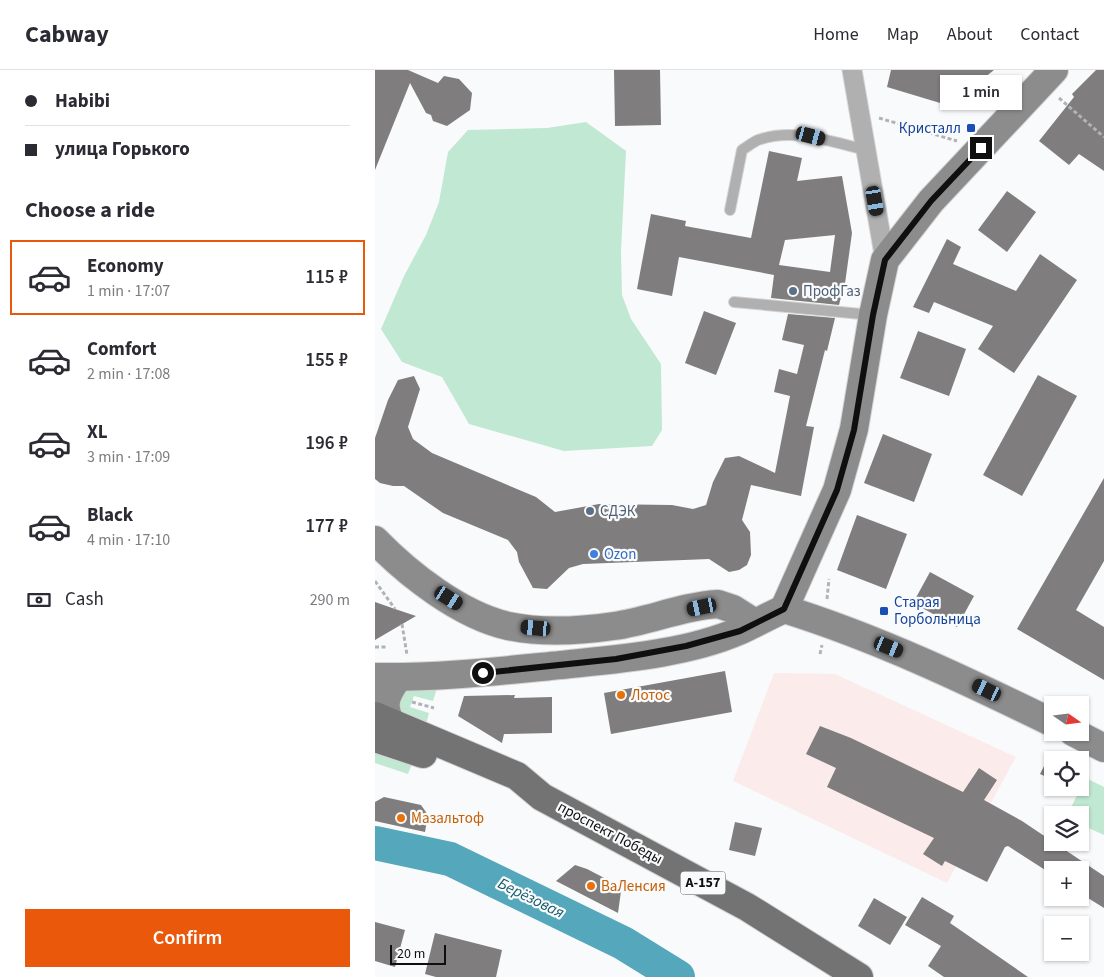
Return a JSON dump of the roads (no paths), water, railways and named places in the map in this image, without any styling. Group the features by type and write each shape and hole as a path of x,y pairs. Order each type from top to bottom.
{"main road":[{"path":"380,726 386,713 385,702 394,680 616,659 686,646 725,636 784,609 837,490 854,430 873,315 885,260 931,201 1055,83"},
{"path":"375,540 400,565 437,591 469,610 508,626 567,630 614,626 718,604 755,622"},
{"path":"784,609 824,622 937,666 1044,719"},
{"name":"проспект Победы","path":"380,726 517,776 541,797 747,907 859,977"},
{"path":"1089,740 1104,748"}],"street":[{"path":"852,70 885,260"}],"lane":[{"path":"730,210 742,150 758,140 779,136 811,136 866,150"},
{"path":"734,302 873,315"}],"waterway":[{"name":"Берёзовая","path":"375,843 450,859 623,943 678,977"}],"place":[{"name":"Кристалл","path":"971,128"},
{"name":"ПрофГаз","path":"793,291"},
{"name":"СДЭК","path":"590,511"},
{"name":"Ozon","path":"594,554"},
{"name":"Старая Горбольница","path":"884,611"},
{"name":"Лотос","path":"621,695"},
{"name":"Мазальтоф","path":"401,818"},
{"name":"ВаЛенсия","path":"591,886"}]}
